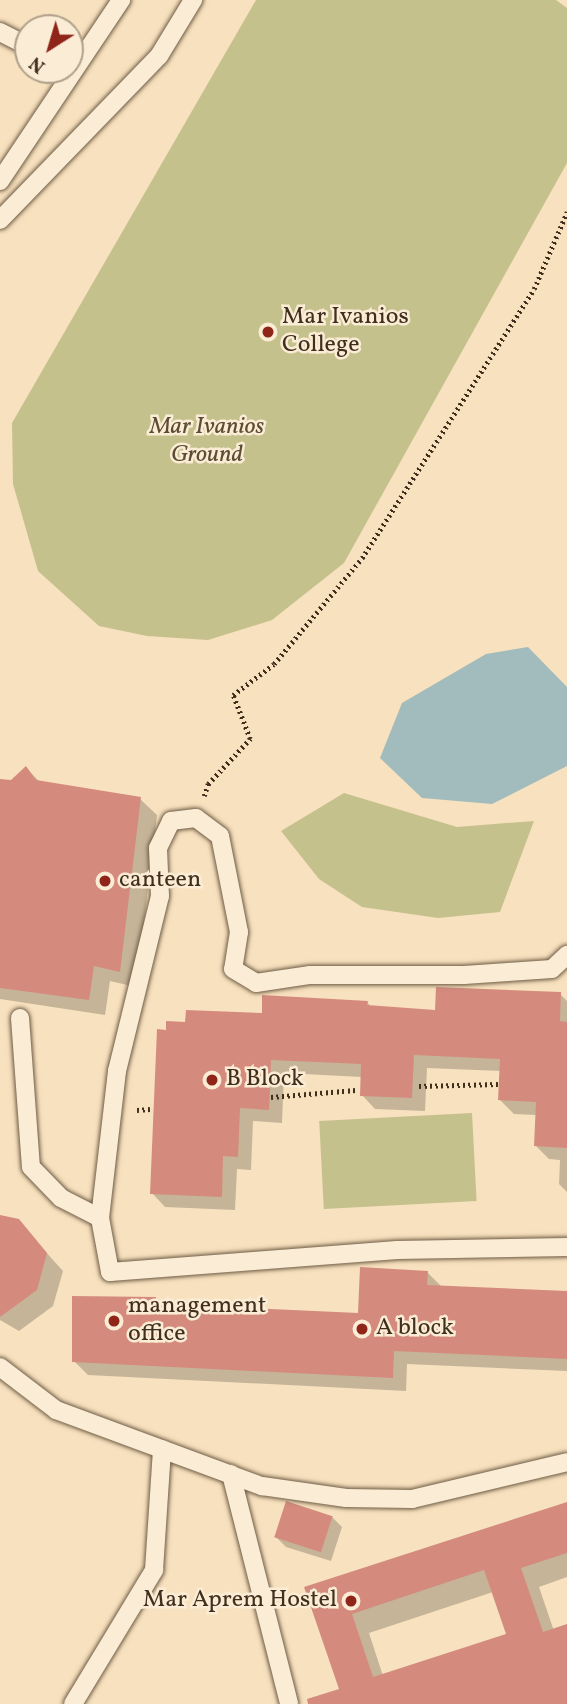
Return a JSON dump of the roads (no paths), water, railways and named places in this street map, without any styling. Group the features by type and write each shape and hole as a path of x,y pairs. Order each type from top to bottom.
{"lane":[{"path":"84,50 121,0"},
{"path":"0,220 159,56 193,0"},
{"path":"0,181 61,84"},
{"path":"567,955 552,969 464,975 310,975 256,984 233,969 239,932 233,883 220,836 196,818 171,821 158,848 160,896 117,1071 100,1218 110,1272 397,1250 567,1247"},
{"path":"20,1018 31,1167 61,1198 100,1218"},
{"path":"3,1376 56,1410 262,1486 346,1498 412,1499 567,1462"},
{"path":"73,1704 154,1570 162,1449"},
{"path":"231,1474 289,1704"}],"water":[{"path":"528,647 567,687 567,766 492,804 422,798 380,758 402,703 486,654"}],"place":[{"name":"Mar Ivanios College","path":"268,332"},
{"name":"canteen","path":"105,881"},
{"name":"B Block","path":"212,1080"},
{"name":"management office","path":"114,1321"},
{"name":"A block","path":"362,1329"},
{"name":"Mar Aprem Hostel","path":"351,1601"}],"park label":[{"name":"Mar Ivanios Ground","path":"207,442"}]}
